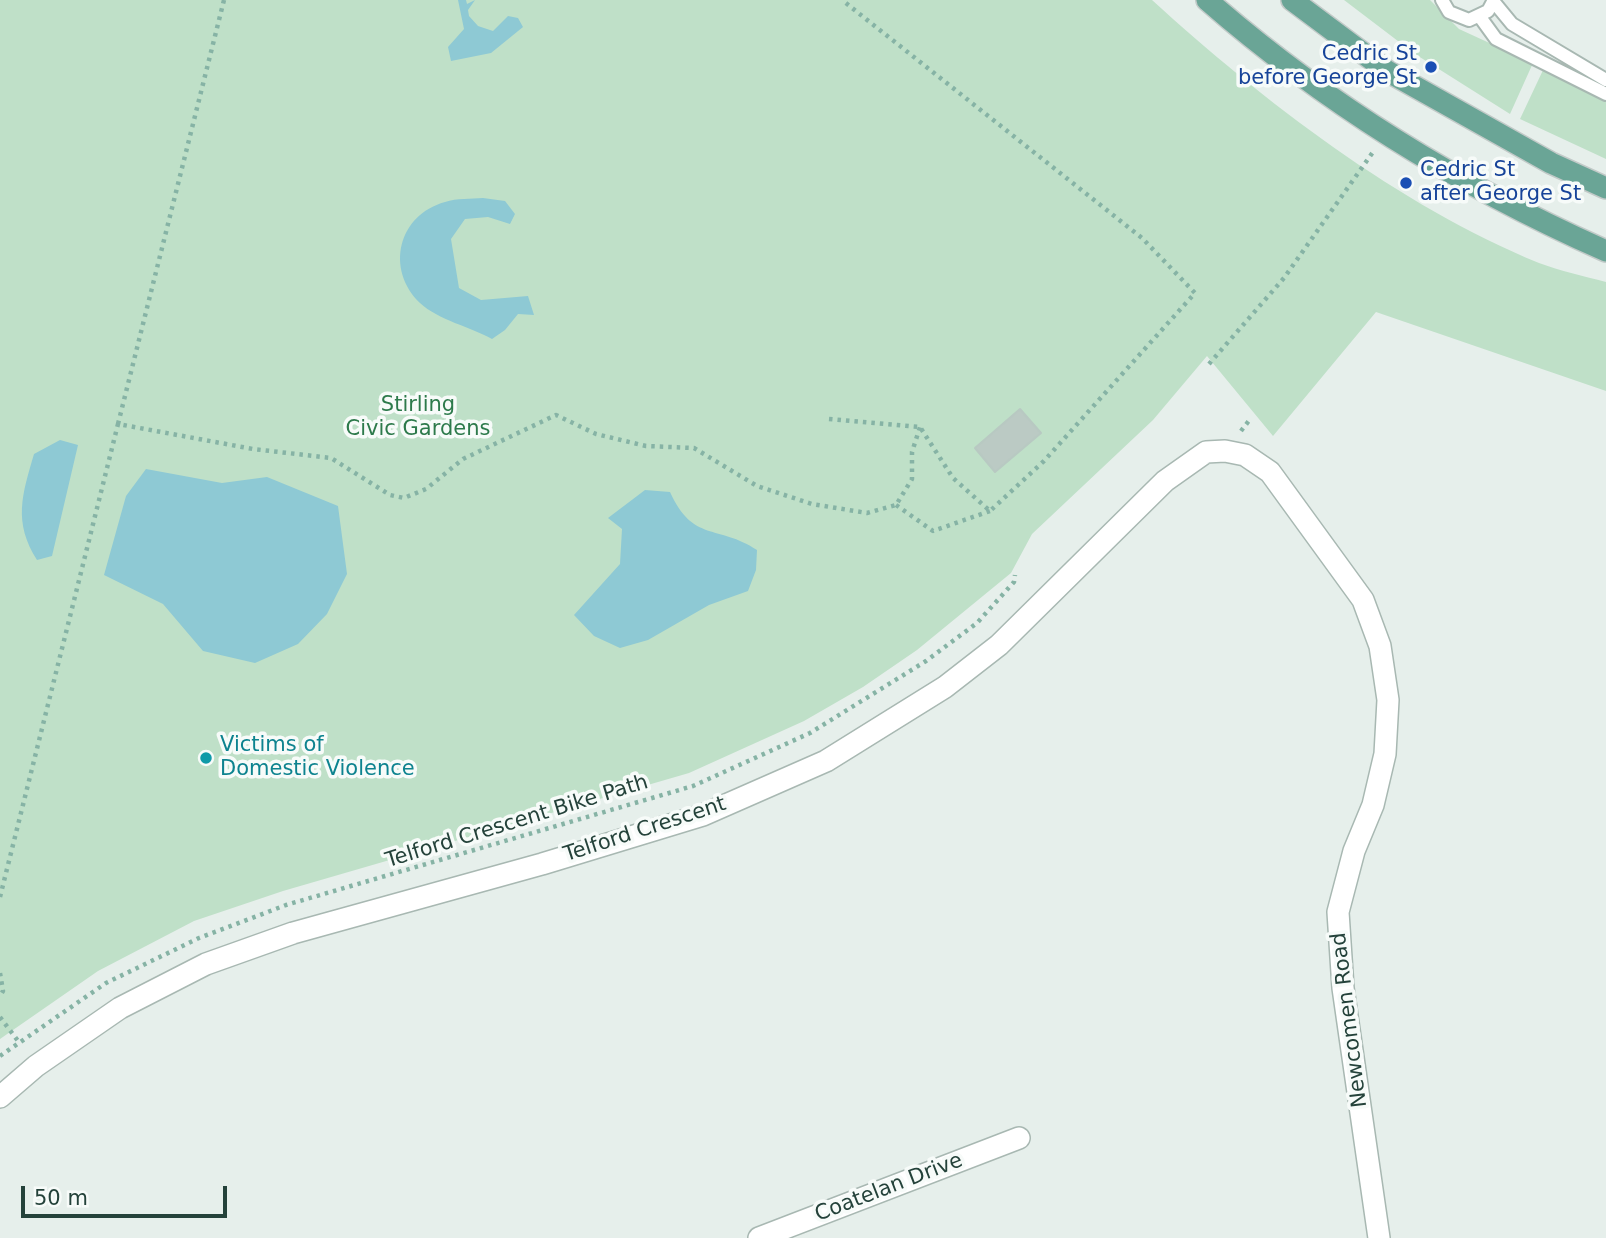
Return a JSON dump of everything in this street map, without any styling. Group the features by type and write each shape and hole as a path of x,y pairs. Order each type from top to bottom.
{"main road":[{"path":"1207,0 1245,34 1414,153 1536,220 1606,251"},
{"path":"1292,0 1387,71 1552,163 1606,188"}],"street":[{"name":"Telford Crescent","path":"0,1097 36,1066 120,1008 206,964 293,933 542,864 703,814 826,761 956,679 999,645 1165,481 1206,452 1225,451"},
{"name":"Newcomen Road","path":"1225,451 1245,455 1270,472 1363,600 1380,646 1388,701 1385,754 1373,805 1354,851 1338,912 1343,988 1379,1238"},
{"name":"Coatelan Drive","path":"759,1238 1019,1138"}],"lane":[{"path":"1443,0 1449,12 1458,18 1480,17 1493,0 1512,23 1606,80"},
{"path":"1480,17 1496,39 1606,94"}],"path":[{"path":"0,897 224,0"},
{"path":"842,0 1142,238 1195,293 1044,461 990,511 933,531 896,505"},
{"path":"1209,364 1284,278 1367,161"},
{"path":"118,424 253,449 331,458 390,495 404,498 426,489 463,459 556,415 596,434 646,446 694,448 757,486 811,503 867,513 896,505 912,479 912,452 920,427"},
{"path":"829,419 920,427"},
{"path":"920,427 953,478 990,511"},
{"name":"Telford Crescent Bike Path","path":"0,1056 106,983 199,937 286,905 693,786 810,733 870,699 977,623 1014,582 1015,575"},
{"path":"0,866 7,869"},
{"path":"0,973 3,991 0,996"},
{"path":"0,1017 18,1042"}],"green space":[{"name":"Stirling Civic Gardens","path":"0,0 1152,0 1286,113 1384,181 1486,239 1547,266 1606,282 1606,391 1376,312 1273,436 1207,356 1153,420 1032,534 1011,573 917,650 863,687 804,721 689,773 283,891 194,921 98,971 0,1039"},
{"path":"1344,0 1430,0 1459,29 1533,63 1510,114 1415,54"},
{"path":"1544,68 1606,97 1606,159 1520,119"}],"water":[{"path":"458,0 466,0 467,4 475,0 468,10 469,16 478,26 493,31 508,16 518,18 523,27 491,53 451,61 448,47 464,29"},
{"path":"483,198 505,201 515,214 510,224 488,217 465,219 451,239 459,288 481,300 528,296 534,315 518,314 505,330 492,339 445,319 420,303 409,289 400,260 407,231 416,218 429,209 450,201"},
{"path":"60,440 78,445 52,556 37,560 29,546 22,521 23,496 34,454"},
{"path":"146,469 222,483 267,477 338,506 347,574 327,614 298,644 255,663 203,651 163,604 104,575 126,496"},
{"path":"645,490 670,492 679,508 697,526 743,542 757,550 756,570 748,591 709,605 648,640 620,648 594,636 574,615 620,564 622,529 608,518"}],"building":[{"path":"1020,409 1041,433 995,472 975,448"}],"place":[{"name":"Cedric St before George St","path":"1431,67"},
{"name":"Cedric St after George St","path":"1406,183"},
{"name":"Victims of Domestic Violence","path":"206,758"}]}
